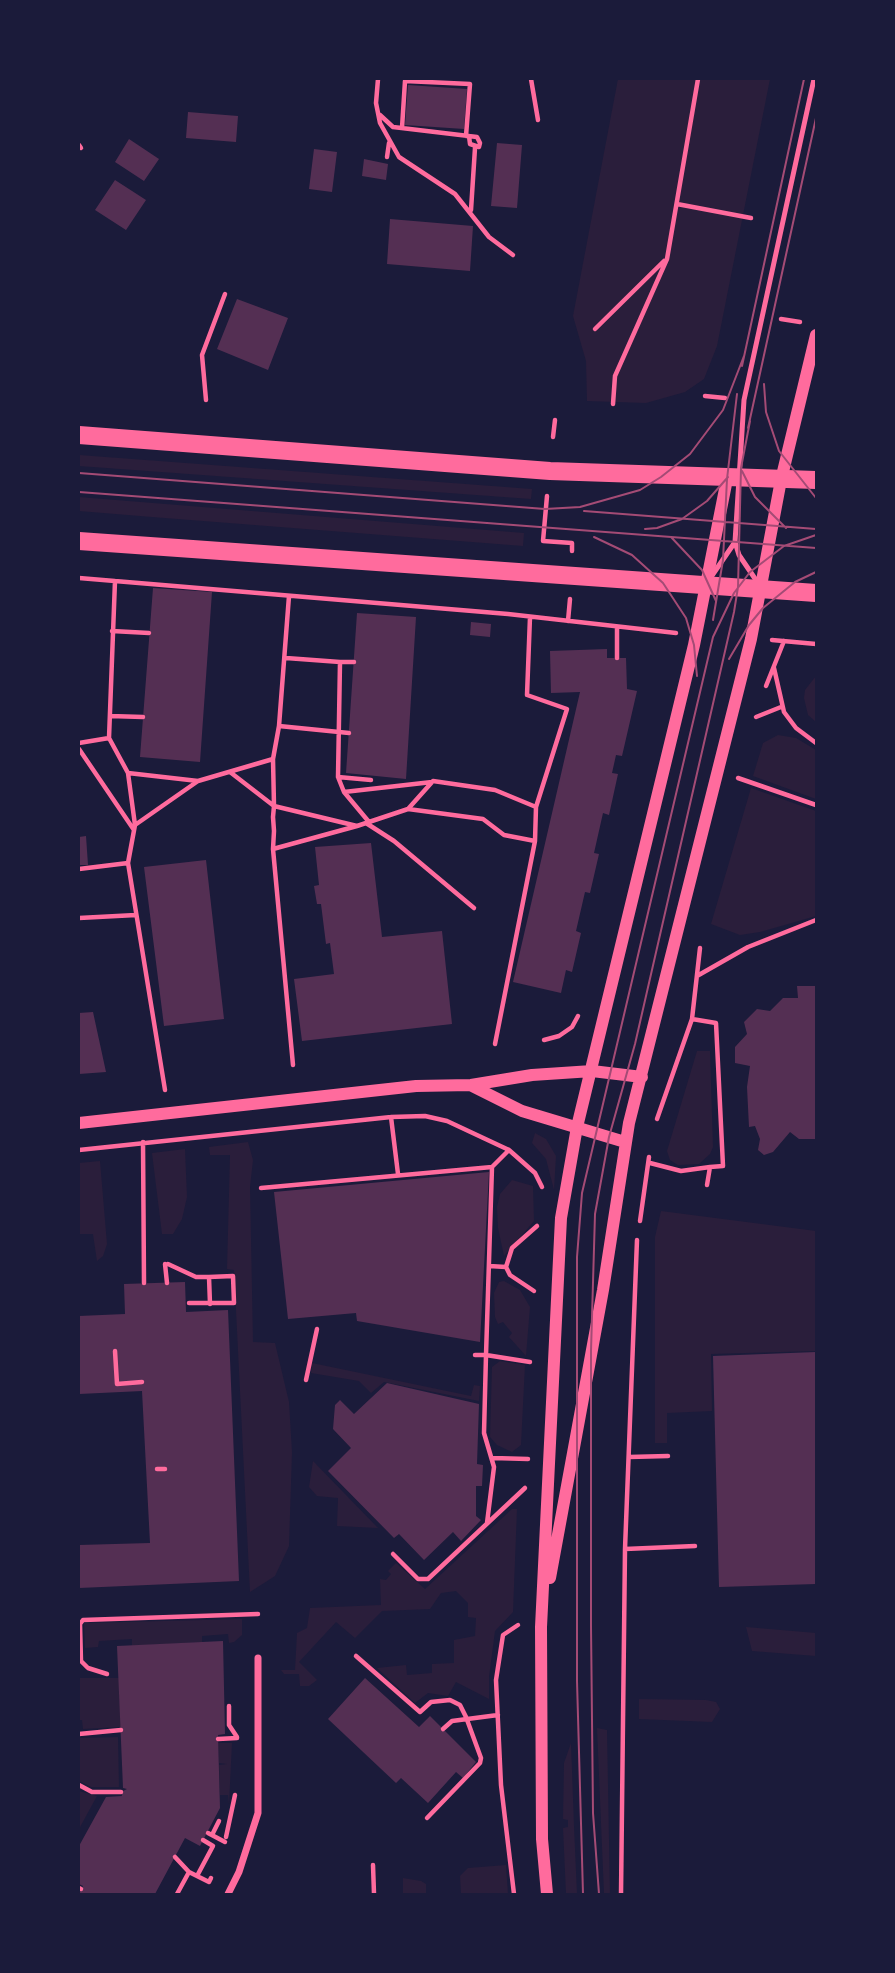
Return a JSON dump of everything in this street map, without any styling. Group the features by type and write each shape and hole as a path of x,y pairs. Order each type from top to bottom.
{"main road":[{"path":"79,435 550,471 816,480"},
{"path":"79,541 816,593"}],"street":[{"path":"541,1627 603,1290 625,1142 751,639 781,480 816,335"},
{"path":"547,1894 542,1839 541,1627 561,1218 576,1127 592,1071 697,635 705,585 732,479"},
{"path":"79,1123 416,1086 471,1085 532,1075 592,1071 642,1077"},
{"path":"471,1085 522,1111 625,1142"},
{"path":"228,1894 239,1872 258,1813 258,1658"}],"lane":[{"path":"762,588 739,555 735,542 732,479 744,400 814,79"},
{"path":"705,585 735,542"}],"path":[{"path":"378,79 378,111 389,142 399,157 455,194 489,237 513,255"},
{"path":"531,79 538,120"},
{"path":"613,404 615,376 667,259 698,79"},
{"path":"402,128 405,81 470,84 468,136 470,144 475,148"},
{"path":"378,111 385,122 402,128 480,139 481,143 475,148 471,211"},
{"path":"387,157 389,142"},
{"path":"677,204 751,218"},
{"path":"595,329 667,259"},
{"path":"206,400 202,355 225,294"},
{"path":"705,396 720,398"},
{"path":"553,438 555,420"},
{"path":"548,488 543,541 572,543 572,553"},
{"path":"79,578 530,617 697,635"},
{"path":"116,581 109,738 128,773 135,828 128,863 168,1114"},
{"path":"289,596 286,658 273,759 274,849 293,1065"},
{"path":"568,621 570,598"},
{"path":"495,1044 535,841 536,807 567,709 527,695 530,617"},
{"path":"617,626 617,658"},
{"path":"112,631 149,633"},
{"path":"751,639 816,644"},
{"path":"286,658 354,662"},
{"path":"340,662 338,777 344,792 367,822 394,841 474,908"},
{"path":"774,667 781,707 796,728 816,743"},
{"path":"752,719 781,707"},
{"path":"110,716 143,717"},
{"path":"279,726 349,733"},
{"path":"109,738 79,746 135,828"},
{"path":"135,828 198,781 273,759"},
{"path":"230,772 274,806 357,826"},
{"path":"128,773 198,781"},
{"path":"338,777 371,780"},
{"path":"738,777 816,806"},
{"path":"344,792 433,781 495,790 536,807"},
{"path":"408,809 433,781"},
{"path":"274,849 408,809 482,819 504,835 535,841"},
{"path":"79,869 128,863"},
{"path":"79,918 136,915"},
{"path":"697,976 748,947 816,920"},
{"path":"544,1040 559,1036 572,1027 582,1005"},
{"path":"650,1163 681,1171 723,1166 716,1023 692,1019 653,1130"},
{"path":"391,1117 398,1174"},
{"path":"79,1150 391,1117 439,1119 509,1150 535,1173 542,1196"},
{"path":"325,1126 326,1135"},
{"path":"143,1142 145,1283"},
{"path":"261,1188 492,1167 509,1150"},
{"path":"639,1225 650,1163 648,1150"},
{"path":"487,1523 493,1458 484,1433 492,1167"},
{"path":"707,1185 710,1167"},
{"path":"531,1289 510,1275 506,1266 512,1248 533,1230"},
{"path":"621,1894 625,1549 637,1239"},
{"path":"167,1283 167,1264 196,1277 233,1276 234,1303 189,1303"},
{"path":"489,1266 506,1266"},
{"path":"209,1276 210,1304"},
{"path":"306,1380 317,1329"},
{"path":"116,1351 117,1384"},
{"path":"475,1355 529,1362"},
{"path":"116,1361 117,1384"},
{"path":"117,1384 142,1383"},
{"path":"629,1457 668,1455"},
{"path":"493,1458 532,1459"},
{"path":"157,1469 165,1469"},
{"path":"393,1555 418,1579 428,1579 531,1483"},
{"path":"625,1549 695,1546"},
{"path":"107,1674 88,1668 81,1661 80,1624 83,1620 258,1614"},
{"path":"356,1656 419,1712 431,1702 450,1700 460,1705 466,1717 480,1763 427,1818"},
{"path":"218,1739 238,1740 229,1725 229,1706"},
{"path":"443,1729 452,1721 466,1717 498,1715"},
{"path":"79,1734 121,1730"},
{"path":"79,1785 92,1792 121,1792"},
{"path":"222,1852 236,1793"},
{"path":"219,1821 210,1834 225,1842"},
{"path":"197,1876 213,1846 203,1840"},
{"path":"175,1857 189,1872 209,1882 214,1872"},
{"path":"373,1865 373,1894"},
{"path":"177,1894 189,1872"}],"shaded area":[{"path":"618,79 770,79 717,346 704,379 685,392 646,403 587,401 586,361 573,316"},
{"path":"79,455 532,489 531,499 79,466"},
{"path":"79,497 524,533 523,546 79,511"},
{"path":"816,676 816,722 808,715 804,698 805,690"},
{"path":"778,735 796,738 816,750 816,799 753,776 763,743"},
{"path":"751,788 816,811 816,916 740,935 711,924"},
{"path":"697,1051 710,1051 713,1147 710,1154 699,1164 678,1165 670,1160 667,1151"},
{"path":"535,1133 546,1139 556,1156 554,1190 546,1159 532,1143"},
{"path":"248,1142 253,1160 250,1187 253,1342 275,1343 289,1402 292,1452 289,1546 275,1576 250,1592 234,1270 227,1269 230,1155 210,1155 209,1147"},
{"path":"185,1149 187,1197 182,1219 173,1234 162,1234 152,1153"},
{"path":"100,1161 107,1244 103,1256 97,1261 93,1234 79,1234 79,1163"},
{"path":"512,1180 533,1186 534,1221 504,1256 497,1207 500,1194"},
{"path":"661,1211 816,1231 816,1351 711,1354 712,1411 667,1413 667,1443 655,1443 655,1237"},
{"path":"504,1281 520,1290 530,1307 526,1356 509,1337 512,1333 503,1322 498,1324 495,1317 494,1293 499,1282"},
{"path":"500,1361 525,1365 521,1445 512,1452 497,1445 490,1437 492,1367"},
{"path":"312,1363 471,1396 474,1385 480,1386 479,1401 384,1382 371,1393 359,1381 311,1373"},
{"path":"313,1461 378,1528 337,1526 338,1498 317,1496 309,1487"},
{"path":"512,1509 517,1509 513,1612 495,1631 489,1699 456,1682 448,1696 428,1693 415,1703 377,1668 406,1665 407,1675 432,1673 432,1664 454,1663 454,1640 475,1636 476,1618 468,1617 468,1603 456,1591 441,1593 430,1609 382,1611 355,1638 336,1622 299,1662 317,1680 309,1686 300,1686 299,1674 284,1674 281,1670 295,1670 297,1633 307,1628 310,1608 381,1605 380,1579 386,1580 391,1574 388,1571 396,1563 425,1589"},
{"path":"242,1619 242,1635 229,1643 228,1634 202,1636 202,1642 132,1646 132,1639 99,1641 98,1647 85,1648 84,1623"},
{"path":"746,1627 816,1633 816,1656 752,1651"},
{"path":"79,1678 119,1678 121,1727 83,1729 82,1720 79,1720"},
{"path":"639,1699 706,1700 716,1702 720,1709 712,1722 639,1719"},
{"path":"597,1728 607,1730 610,1894 604,1894"},
{"path":"118,1737 119,1787 91,1787 79,1781 79,1738"},
{"path":"218,1743 232,1743 229,1804 228,1795 220,1795 219,1765 227,1764 219,1763"},
{"path":"571,1743 577,1894 566,1894 563,1828 568,1827 568,1820 563,1819 564,1763"},
{"path":"79,1791 97,1796 79,1829"},
{"path":"506,1865 508,1894 461,1894 460,1876 468,1868"},
{"path":"403,1878 426,1884 426,1894 403,1894"}],"building":[{"path":"408,85 467,89 464,129 405,125"},
{"path":"188,112 238,116 236,142 186,138"},
{"path":"129,139 159,159 144,181 115,162"},
{"path":"497,143 522,145 517,208 491,206"},
{"path":"314,149 337,152 332,192 309,189"},
{"path":"364,159 388,164 386,180 362,176"},
{"path":"115,180 146,200 126,230 95,210"},
{"path":"390,219 473,226 470,271 387,264"},
{"path":"237,299 288,318 268,370 217,349"},
{"path":"153,588 212,592 200,762 140,757"},
{"path":"357,613 416,617 406,779 346,773"},
{"path":"471,622 491,624 490,637 470,635"},
{"path":"607,649 607,658 626,658 627,689 637,691 622,756 616,755 612,773 618,774 609,815 603,813 594,853 599,854 590,893 585,892 576,931 581,933 572,972 566,970 561,993 513,982 580,692 551,693 550,651"},
{"path":"86,836 88,865 79,865 79,837"},
{"path":"371,843 382,937 442,931 452,1024 302,1041 294,979 334,974 330,943 326,944 321,904 317,904 314,886 319,885 315,847"},
{"path":"206,860 224,1019 164,1026 144,867"},
{"path":"797,986 816,986 816,1139 799,1139 790,1132 773,1152 764,1155 758,1150 760,1139 755,1126 749,1127 747,1087 750,1066 735,1063 735,1047 747,1034 744,1022 757,1009 770,1011 783,998 798,998"},
{"path":"93,1012 106,1072 79,1074 79,1013"},
{"path":"489,1172 480,1342 357,1321 356,1313 288,1319 274,1192"},
{"path":"185,1282 186,1312 228,1310 239,1581 79,1588 79,1545 150,1543 142,1391 79,1394 79,1316 125,1314 124,1284"},
{"path":"816,1352 816,1584 719,1587 713,1356"},
{"path":"387,1383 479,1404 477,1464 483,1465 482,1486 476,1486 476,1516 481,1520 461,1541 453,1532 424,1560 399,1534 394,1538 328,1471 351,1448 333,1429 335,1405 340,1400 354,1414"},
{"path":"223,1641 225,1734 218,1735 220,1808 200,1846 185,1838 155,1894 79,1894 83,1886 79,1884 79,1846 106,1797 122,1796 121,1792 127,1789 123,1788 117,1646"},
{"path":"365,1678 419,1727 430,1716 476,1762 463,1778 456,1772 428,1803 401,1778 396,1783 328,1719"}],"tram line":[{"path":"742,366 804,79"},
{"path":"748,428 816,118"},
{"path":"79,473 545,509 580,507 640,490 690,454 723,410 744,356"},
{"path":"764,384 766,412 779,451 816,498"},
{"path":"713,620 723,560 727,479 737,394"},
{"path":"599,1894 593,1813 591,1626 591,1351 595,1214 609,1137 635,1044 734,612 738,587 741,468 750,421"},
{"path":"742,471 755,497 786,528"},
{"path":"645,529 657,528 682,519 707,501 728,477"},
{"path":"79,492 816,548"},
{"path":"584,511 816,529"},
{"path":"583,1894 577,1681 577,1257 582,1193 713,637 734,593 750,572 784,546 816,535"},
{"path":"594,537 632,555 663,583 686,618 694,645 697,676"},
{"path":"671,537 702,570 716,601"},
{"path":"729,659 749,625 763,608 795,582 816,572"}]}
